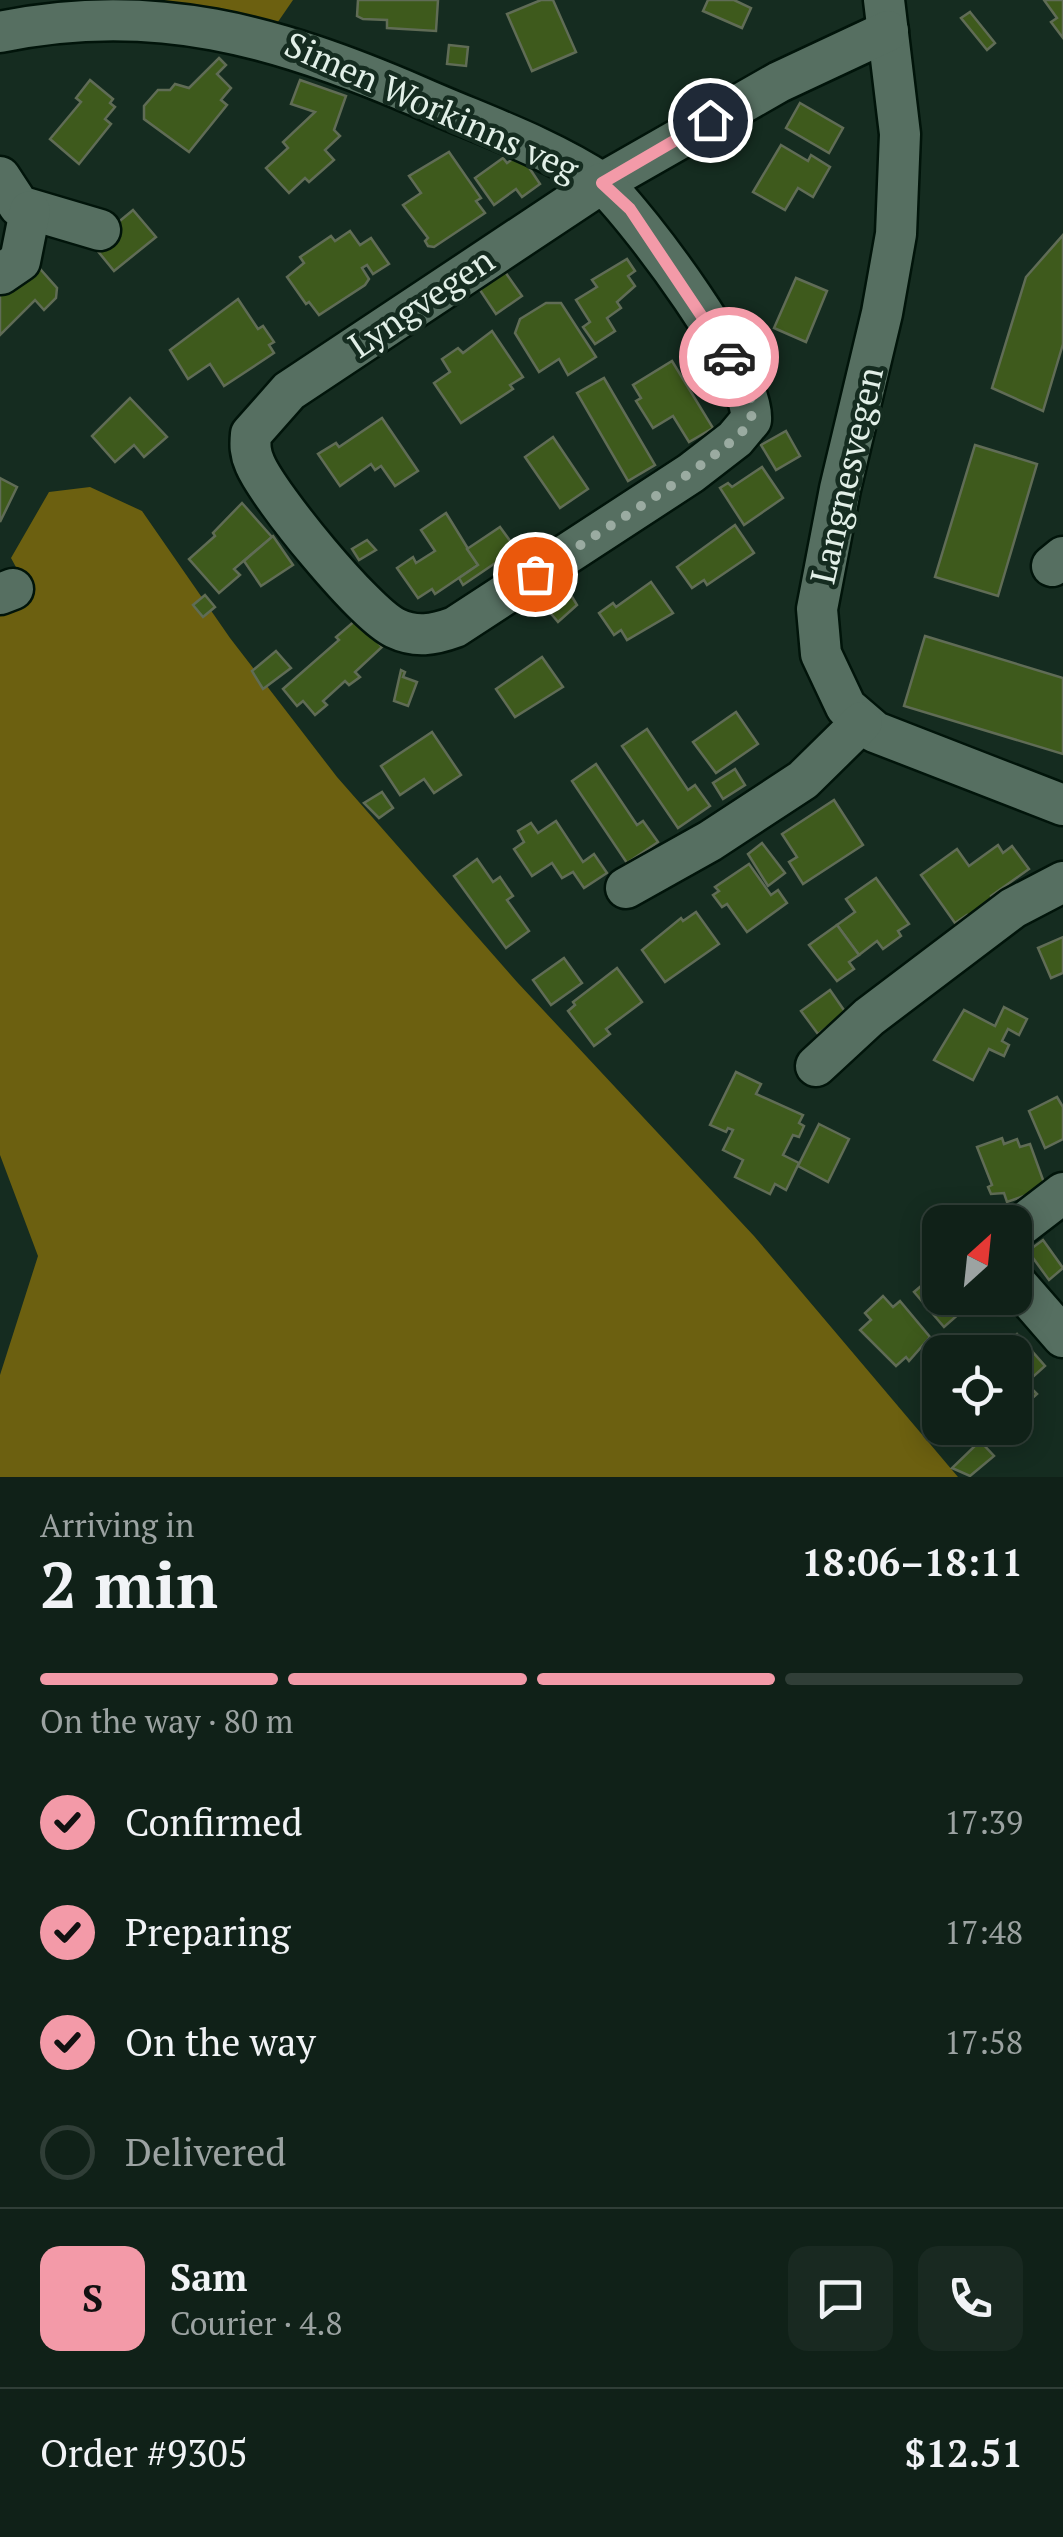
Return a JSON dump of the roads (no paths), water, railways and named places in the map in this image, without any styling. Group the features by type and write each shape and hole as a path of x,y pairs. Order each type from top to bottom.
{"street":[{"name":"Simen Workinns veg","path":"0,32 66,18 126,12 239,26 381,78 532,144 602,183 886,16"},
{"name":"Langnesvegen","path":"886,16 900,134 894,253 817,609 826,671 846,707 862,722 910,748 994,775 1063,806"},
{"path":"0,177 18,206 100,230"},
{"name":"Lyngvegen","path":"602,183 630,209 728,355 749,394 752,408 747,427 691,473 454,628 434,635 414,635 374,613 289,515 257,470 251,434 288,391 474,264 602,183"},
{"path":"1,274 20,261 30,211"},
{"path":"626,888 710,840 802,780 862,722"},
{"path":"816,1066 868,1017 1012,908 1063,882"},
{"path":"1032,1217 1063,1194"},
{"path":"1032,1301 1063,1337"}]}
